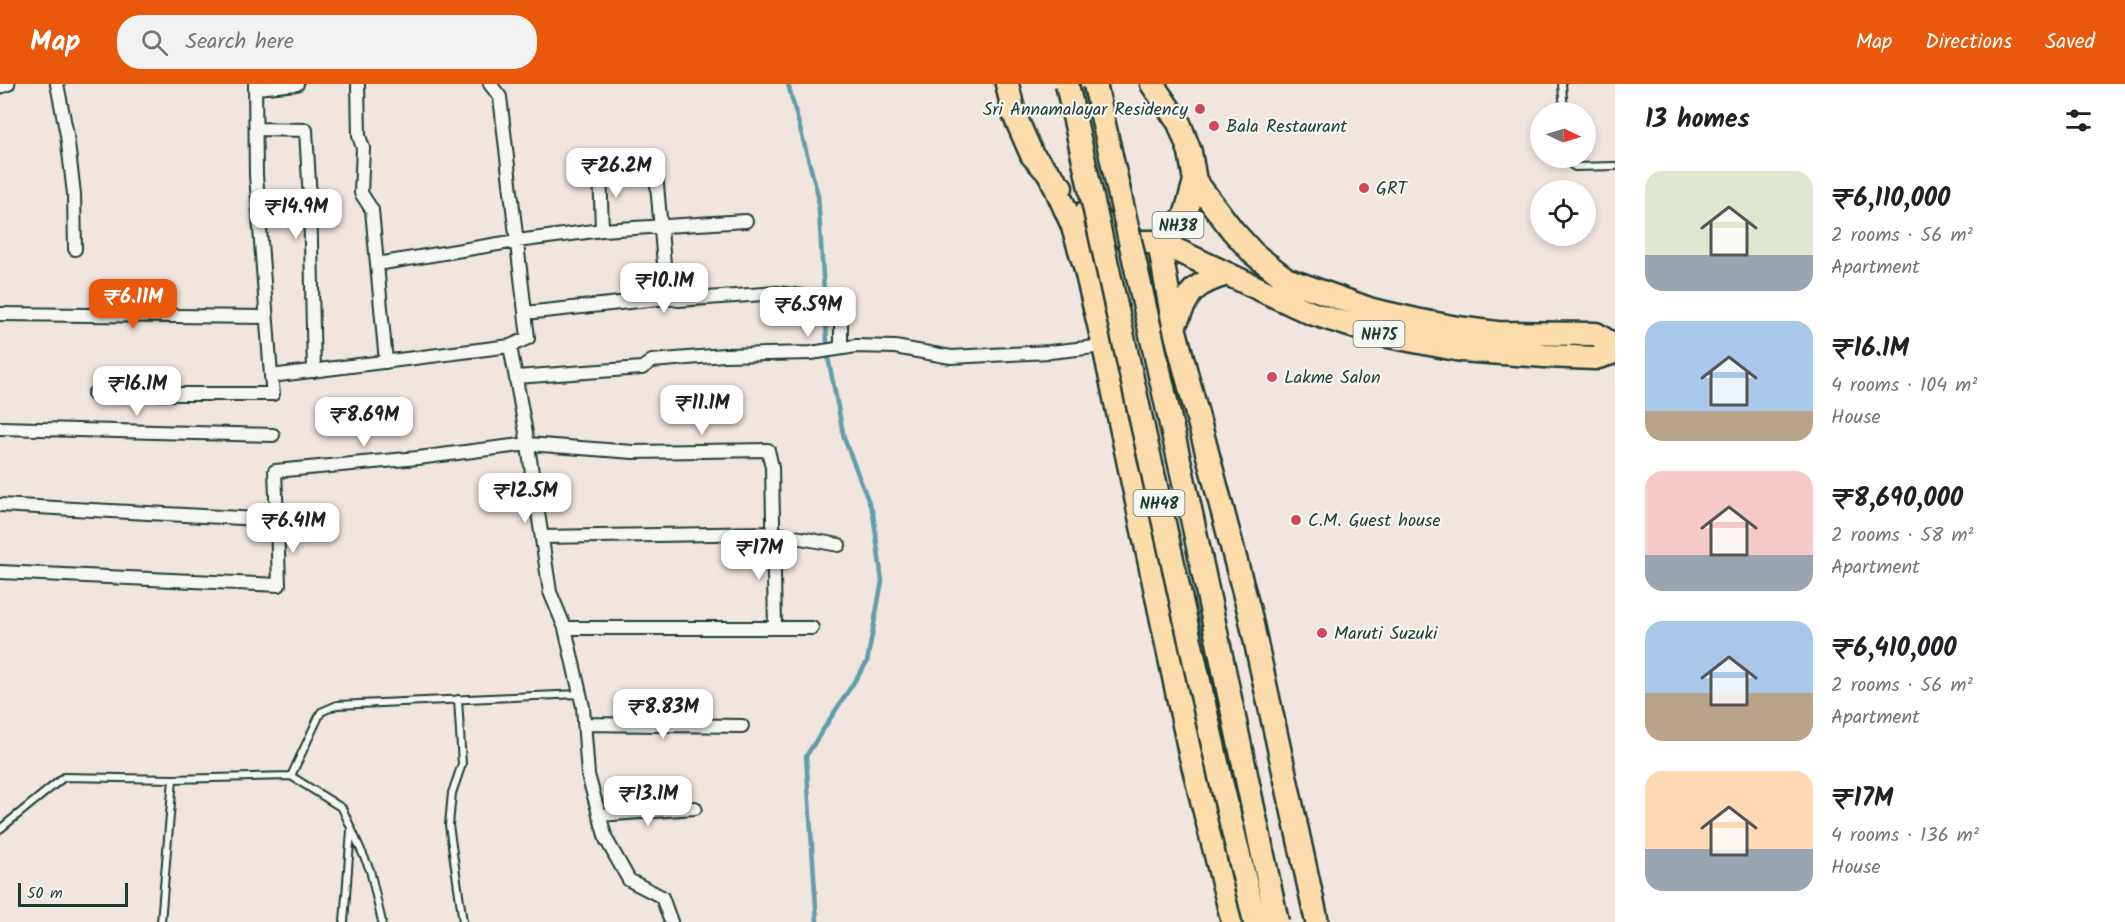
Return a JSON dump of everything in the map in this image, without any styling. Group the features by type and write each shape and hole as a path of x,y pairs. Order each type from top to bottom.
{"highway":[{"name":"NH38","path":"1007,84 1014,114 1032,155 1051,177 1084,209 1118,234 1140,242 1159,242 1175,230 1185,213 1195,181 1190,152 1179,123 1152,84"},
{"name":"NH48","path":"1067,84 1221,781 1255,922"},
{"name":"NH48","path":"1095,84 1192,518 1277,922"},
{"path":"1051,177 1072,224 1085,266 1190,753 1233,922"},
{"name":"NH75","path":"1195,181 1233,231 1254,254 1286,279 1372,310 1416,320 1497,333 1596,334 1615,346"},
{"path":"1159,242 1174,327 1249,611 1317,922"},
{"name":"NH75","path":"1159,242 1311,313 1378,334 1461,350 1595,358 1615,352"},
{"path":"1174,327 1194,288 1204,281 1227,273"}],"street":[{"path":"0,87 8,84"},
{"path":"57,84 67,135 74,194 75,249"},
{"path":"94,394 273,394 256,175 256,86 297,84"},
{"path":"358,84 359,136 363,148 361,193 372,210 386,362"},
{"path":"271,376 510,346 528,338 500,96 490,84"},
{"path":"255,129 306,130 314,371"},
{"path":"655,162 667,298"},
{"path":"600,168 602,230"},
{"path":"377,264 517,241 602,230 746,221"},
{"path":"525,313 667,298 678,300 777,293 802,296"},
{"path":"841,312 841,348"},
{"path":"0,314 266,317"},
{"path":"510,346 528,444 550,592 565,628 580,694 588,775 599,816 606,839 629,880 662,897 671,922"},
{"path":"516,377 642,368 652,361 724,355 811,353 856,346 894,347 951,357 1050,352 1104,346"},
{"path":"0,428 273,435"},
{"path":"0,572 279,585 275,471 418,458 528,444 633,452 768,450 772,467 776,628"},
{"path":"0,505 277,520"},
{"path":"542,537 773,533 839,545"},
{"path":"565,628 812,628"},
{"path":"584,724 741,726"},
{"path":"599,816 695,808"}],"lane":[{"path":"1562,84 1563,102"},
{"path":"1596,166 1615,166"},
{"path":"291,776 321,712 337,705 580,694"},
{"path":"458,699 462,764 452,793 449,825 463,922"},
{"path":"0,829 64,777 173,779 291,776 342,808 370,870 382,922"},
{"path":"161,922 173,779"},
{"path":"344,922 351,826"}],"waterway":[{"path":"788,84 818,195 827,341"},
{"path":"817,922 806,756 867,662 882,581 873,513 844,438 828,357"}],"place":[{"name":"Sri Annamalayar Residency","path":"1200,109"},
{"name":"Bala Restaurant","path":"1214,126"},
{"name":"GRT","path":"1364,188"},
{"name":"Lakme Salon","path":"1272,377"},
{"name":"C.M. Guest house","path":"1296,520"},
{"name":"Maruti Suzuki","path":"1322,633"}]}
